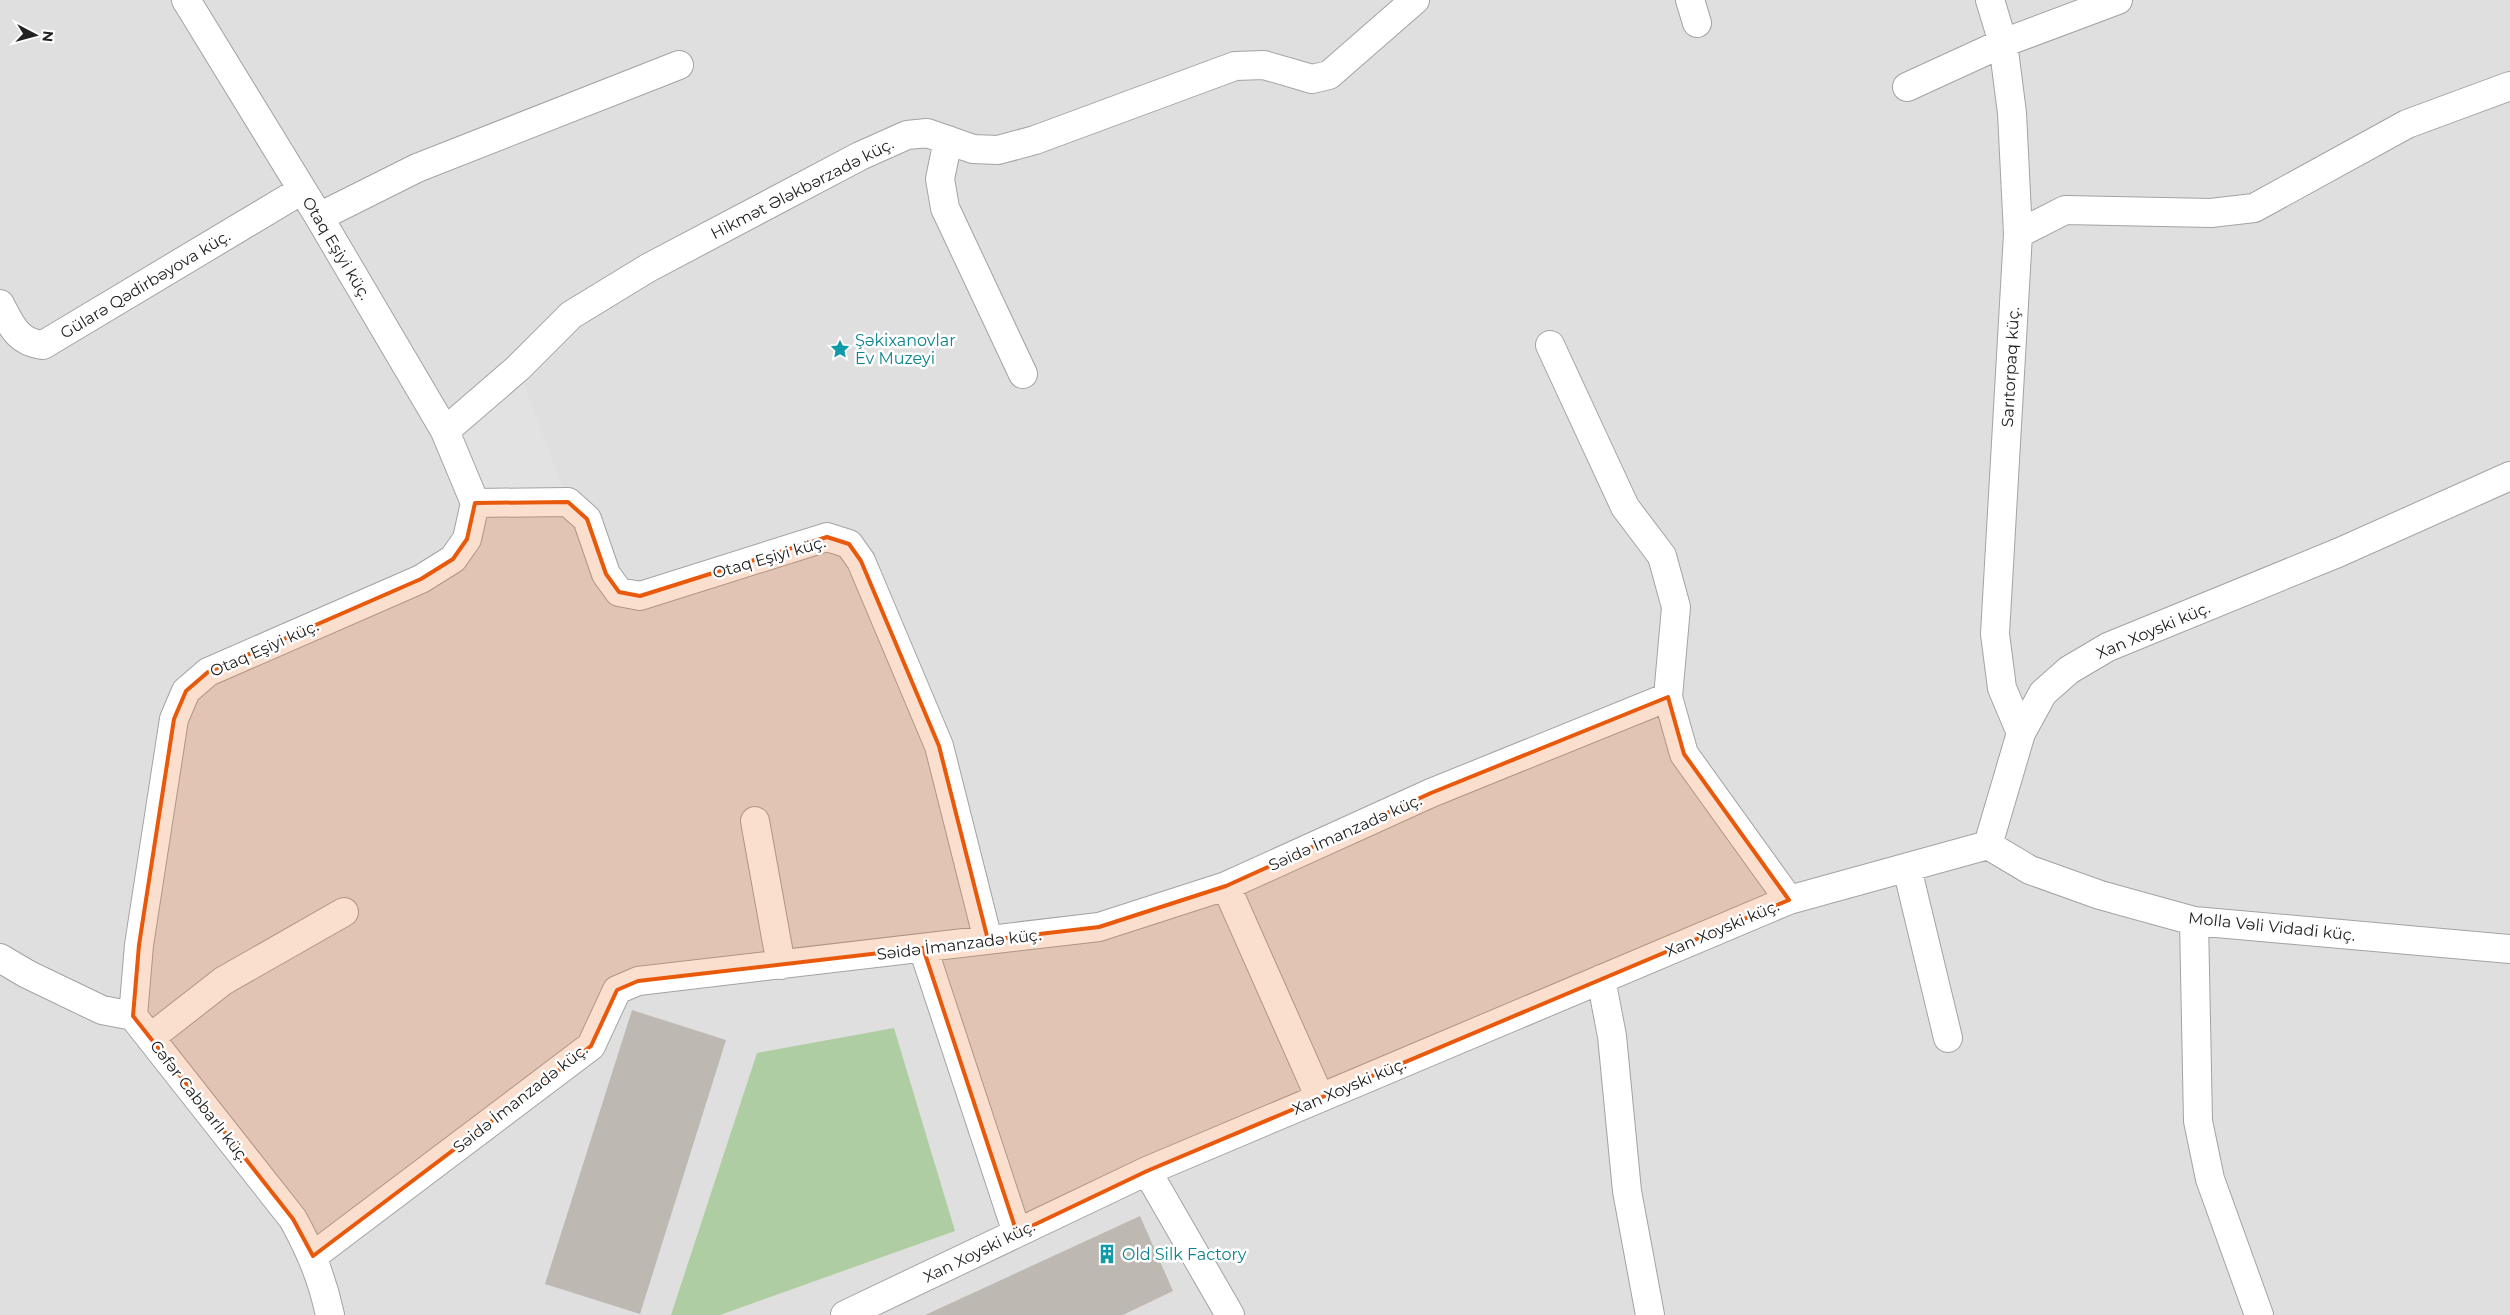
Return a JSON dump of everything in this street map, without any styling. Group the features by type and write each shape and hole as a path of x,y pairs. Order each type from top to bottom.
{"street":[{"name":"Otaq Eşiyi küç.","path":"134,1016 139,945 173,729 186,691 208,672 421,579 453,560 467,539 475,503 445,431 319,217 186,0"},
{"name":"Hikmət Ələkbərzadə küç.","path":"445,431 518,368 571,315 648,268 860,156 907,135 927,133 973,149 998,150 1036,140 1235,66 1264,65 1312,79 1329,76 1415,0"},
{"name":"Sarıtorpaq küç.","path":"1990,0 2003,43 2012,113 2018,234 1996,634 2002,688 2021,733"},
{"path":"1907,87 2003,43 2118,0"},
{"path":"319,217 417,168 678,65"},
{"path":"2018,234 2065,210 2211,213 2254,208 2407,124 2510,86"},
{"path":"948,140 940,179 945,208 1023,374"},
{"name":"Gülarə Qədirbəyova küç.","path":"0,304 13,329 28,343 42,346 302,190"},
{"path":"1550,345 1625,507 1662,556 1676,607 1668,697 1684,754 1789,900"},
{"name":"Xan Xoyski küç.","path":"845,1315 1148,1171 1789,900 1988,845 2021,733 2043,693 2069,670 2108,647 2340,552 2510,476"},
{"name":"Otaq Eşiyi küç.","path":"475,503 568,502 587,519 606,574 620,592 640,596 827,537 849,544 861,561 939,746 988,940"},
{"name":"Səidə İmanzadə küç.","path":"313,1256 591,1046 618,990 638,981 1099,928 1226,886 1431,793 1668,697"},
{"path":"755,821 782,965"},
{"name":"Molla Vəli Vidadi küç.","path":"1988,845 2030,870 2100,895 2194,921 2510,949"},
{"path":"1907,868 1948,1038"},
{"path":"1226,886 1320,1098"},
{"path":"150,1038 223,981 344,912"},
{"path":"2194,921 2198,1122 2210,1180 2259,1315"},
{"path":"923,948 1017,1233"},
{"path":"0,958 26,974 102,1010 134,1016"},
{"path":"1601,979 1612,1036 1627,1190 1650,1315"},
{"name":"Cəfər Cabbarlı küç.","path":"134,1016 293,1219 313,1256 324,1288 330,1315"},
{"path":"1148,1171 1230,1315"}],"highlighted area":[{"path":"568,502 587,519 606,574 619,592 640,596 827,537 849,544 861,561 939,746 988,940 1099,927 1226,886 1431,793 1668,697 1684,754 1789,900 1147,1171 1017,1233 923,948 638,981 617,990 591,1046 313,1256 293,1219 133,1016 139,945 174,719 186,691 208,672 421,579 453,559 467,539 475,503"}],"shaded area":[{"path":"0,0 2510,0 2510,1315 0,1315"},
{"path":"518,368 568,502 475,503 445,431"}],"green space":[{"path":"894,1028 955,1231 720,1315 671,1315 757,1053"}],"building":[{"path":"632,1010 726,1040 640,1314 545,1284"},
{"name":"Old Silk Factory","path":"1140,1216 1173,1291 1123,1315 925,1315"}],"place":[{"name":"Şəkixanovlar Ev Muzeyi","path":"840,349"},
{"name":"Old Silk Factory","path":"1107,1254"}]}
